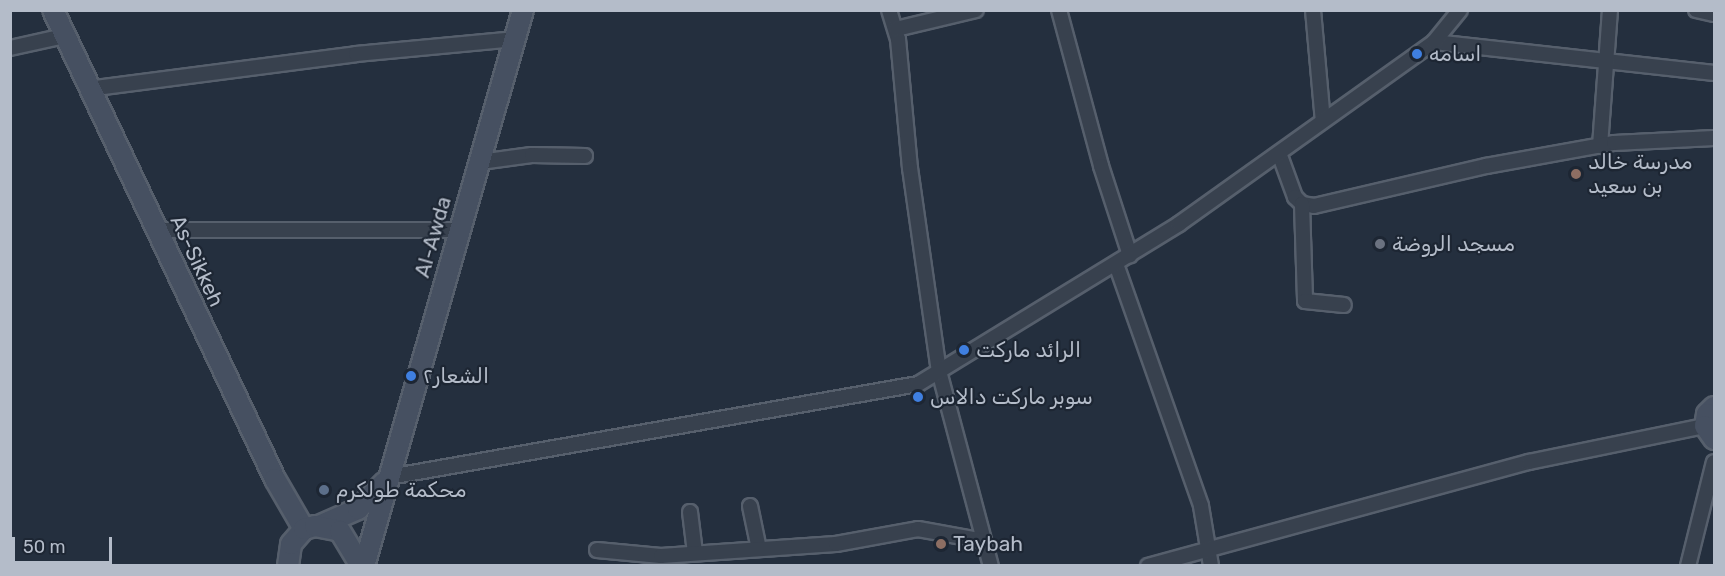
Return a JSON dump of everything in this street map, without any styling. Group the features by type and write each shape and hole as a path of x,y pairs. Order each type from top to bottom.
{"street":[{"name":"As-Sikkeh","path":"53,10 88,89 275,479 311,527"},
{"name":"Al-Awda","path":"363,566 523,10"},
{"path":"889,10 896,28 910,168 939,371 991,566"},
{"path":"896,28 976,10"},
{"path":"1059,10 1101,166 1130,255"},
{"path":"1313,10 1323,121"},
{"path":"288,566 291,544 311,527 358,509 389,477 918,384 1116,264 1279,153 1434,42 1460,10"},
{"path":"1600,146 1609,61 1610,10"},
{"path":"1696,10 1714,14"},
{"path":"10,48 64,36"},
{"path":"88,89 356,54 515,39"},
{"path":"1434,42 1714,73"},
{"path":"1302,204 1314,206 1486,166 1600,146 1714,138"},
{"path":"1279,153 1296,197 1302,204 1305,301 1344,305"},
{"path":"480,162 532,156 585,156"},
{"path":"155,230 460,230"},
{"path":"1116,264 1201,506 1207,549 1212,566"},
{"path":"1148,566 1529,462 1710,433 1707,414 1714,406"},
{"path":"1688,566 1714,462"},
{"path":"750,506 759,549"},
{"path":"690,512 695,553"},
{"path":"311,527 340,531 363,566"},
{"path":"597,550 661,556 837,544 918,529 984,541"}],"place":[{"name":"اسامه","path":"1417,54"},
{"name":"مدرسة خالد بن سعيد","path":"1576,174"},
{"name":"مسجد الروضة","path":"1380,244"},
{"name":"الرائد ماركت","path":"964,350"},
{"name":"الشعار٢","path":"411,376"},
{"name":"سوبر ماركت دالاس","path":"918,397"},
{"name":"محكمة طولكرم","path":"324,490"},
{"name":"Taybah","path":"941,544"}]}
